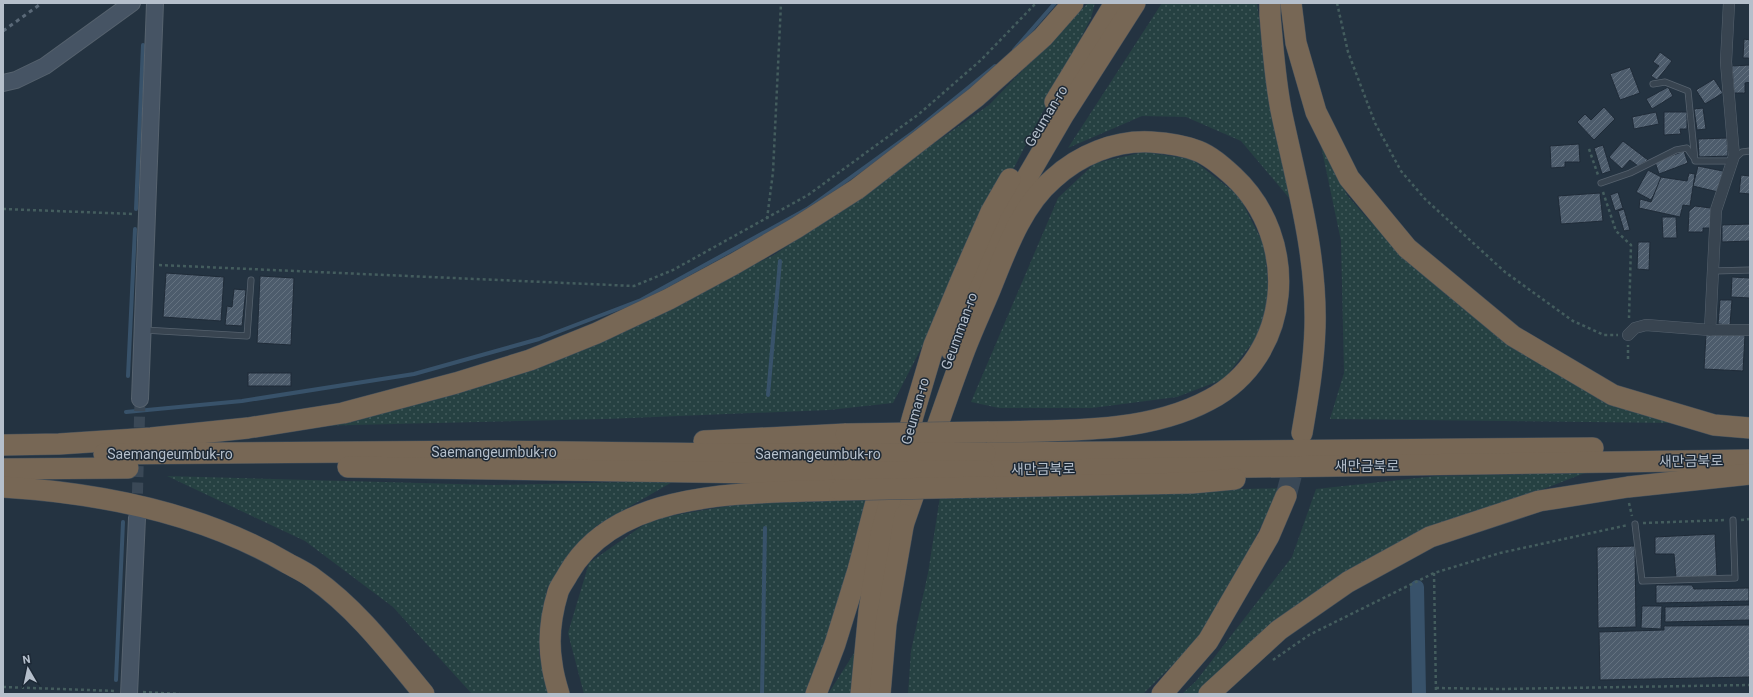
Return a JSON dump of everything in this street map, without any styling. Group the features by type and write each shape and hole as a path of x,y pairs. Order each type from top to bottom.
{"highway":[{"path":"3,445 58,444 150,438 248,428 343,413 456,383 530,360 597,334 669,299 734,264 796,228 857,189 976,97 1043,37 1073,3"},
{"name":"Geuman-ro","path":"861,694 869,612 881,534 934,345 991,212 1036,133 1115,3"},
{"name":"Geumman-ro","path":"880,694 886,624 902,528 935,398 960,322 1011,206 1064,114 1135,3"},
{"path":"1270,3 1270,15 1282,113 1300,191 1308,238 1313,282 1315,327 1310,381 1302,433"},
{"path":"1291,3 1296,43 1316,112 1349,178 1407,248 1513,336 1613,394 1714,425 1750,428"},
{"path":"559,694 552,664 551,626 558,591 575,561 604,533 631,518 660,508 709,498 843,462 987,432 1089,429 1142,422 1176,414 1207,401 1227,389 1243,374 1260,352 1273,324 1278,297 1279,269 1274,241 1262,212 1245,187 1222,166 1199,151 1168,143 1138,142 1109,147 1077,161 1051,180 1032,204 1009,242 961,359 902,528"},
{"path":"816,694 835,644 856,577 872,510 900,416 962,278"},
{"name":"새만금북로","path":"985,470 1365,449 1750,448"},
{"name":"Saemangeumbuk-ro","path":"3,454 497,451 738,454 985,470"},
{"name":"새만금북로","path":"985,470 1174,467 1406,466 1750,460"},
{"path":"843,462 985,470"},
{"name":"Saemangeumbuk-ro","path":"3,469 312,466 759,473 843,462"},
{"path":"1209,694 1279,630 1348,582 1430,537 1540,501 1628,488 1750,474"},
{"path":"3,487 41,489 105,499 174,514 216,528 261,547 313,578 361,619 438,694"},
{"path":"1162,694 1208,641 1269,536 1286,496"},
{"path":"361,619 424,694"}],"street":[{"path":"3,83 16,80 45,66 132,3"},
{"path":"140,399 155,3"},
{"path":"1710,330 1716,210 1734,156 1726,62 1729,3"},
{"path":"1628,335 1635,328 1646,325 1710,330 1750,330"},
{"path":"129,693 137,518"}],"lane":[{"path":"1653,84 1665,82 1688,91 1695,161"},
{"path":"1601,183 1630,173 1676,150 1687,148 1695,161"},
{"path":"1695,161 1732,161 1742,152 1750,151"},
{"path":"1714,271 1750,270"},
{"path":"142,329 247,336 251,280"},
{"path":"1635,524 1642,581 1735,578 1733,520"}],"path":[{"path":"767,219 774,172 781,3"},
{"path":"145,266 290,270 634,286 673,270 808,195 919,114 981,60 1036,3"},
{"path":"1337,3 1348,52 1375,123 1401,172 1425,199 1505,272 1573,321 1604,334 1628,335"},
{"path":"1589,149 1616,231 1631,245 1628,359"},
{"path":"3,209 147,214"},
{"path":"1628,500 1635,524"},
{"path":"1270,662 1309,635 1434,573 1500,553 1650,521 1750,519"},
{"path":"1434,573 1436,694"},
{"path":"1436,688 1501,689 1750,685"},
{"path":"3,687 180,694"}],"green space":[{"path":"1088,3 1095,3 1091,18 893,403 829,410 606,419 310,426 544,365 774,255 989,105"},
{"path":"1162,3 1257,3 1271,113 1295,205 1241,141 1186,117 1142,116 1068,148"},
{"path":"1319,136 1347,195 1367,218 1447,296 1675,423 1330,419 1344,373 1341,241"},
{"path":"1144,152 1192,159 1239,196 1265,247 1269,298 1257,337 1224,379 1177,397 1092,408 999,408 971,402 1058,198 1095,163"},
{"path":"1585,473 1381,552 1227,666 1202,694 1182,694 1196,681 1292,557 1316,489 1436,476"},
{"path":"167,476 493,485 674,481 596,526 547,588 539,654 551,694 472,694 393,607 305,541"},
{"path":"1281,488 1246,555 1197,641 1143,694 908,694 911,651 928,573 940,497"},
{"path":"866,500 857,540 822,659 804,694 584,694 568,633 589,563 652,519 751,502"},
{"path":"858,647 855,694 828,694"}],"building":[{"path":"1744,39 1750,40 1750,58 1743,58"},
{"path":"1660,52 1672,61 1657,80 1651,76 1659,66 1653,62"},
{"path":"1750,65 1750,82 1745,83 1745,93 1734,93 1732,66"},
{"path":"1630,67 1640,93 1620,100 1610,74"},
{"path":"1714,79 1723,93 1705,104 1696,90"},
{"path":"1668,87 1673,96 1652,109 1646,99"},
{"path":"1604,107 1615,119 1594,140 1577,122 1585,114 1591,120"},
{"path":"1703,108 1706,129 1697,130 1694,109"},
{"path":"1656,112 1659,124 1634,129 1632,117"},
{"path":"1664,112 1687,112 1687,129 1680,129 1681,134 1664,135"},
{"path":"1727,138 1728,156 1699,157 1698,139"},
{"path":"1623,141 1648,160 1638,166 1630,160 1622,169 1609,157"},
{"path":"1579,144 1580,162 1565,162 1565,167 1551,168 1550,146"},
{"path":"1603,145 1611,171 1602,174 1594,148"},
{"path":"1684,151 1688,163 1659,174 1655,162"},
{"path":"1698,166 1723,171 1718,192 1693,186"},
{"path":"1648,170 1663,178 1651,200 1636,192"},
{"path":"1689,173 1695,174 1690,206 1683,205 1680,217 1639,208 1640,199 1651,202 1661,177 1687,181"},
{"path":"1741,175 1750,176 1750,194 1739,193"},
{"path":"1618,192 1623,208 1615,211 1610,195"},
{"path":"1600,193 1603,221 1561,224 1558,196"},
{"path":"1695,206 1711,208 1711,228 1703,228 1703,232 1688,232 1689,211"},
{"path":"1624,209 1630,230 1624,231 1618,211"},
{"path":"1662,217 1676,217 1677,238 1663,238"},
{"path":"1750,224 1750,241 1722,242 1722,225"},
{"path":"1638,242 1650,242 1649,270 1637,269"},
{"path":"166,273 224,277 221,321 163,317"},
{"path":"260,276 294,278 291,345 257,343"},
{"path":"1732,277 1750,278 1750,298 1731,297"},
{"path":"234,289 246,290 242,326 225,325 227,306 232,307"},
{"path":"1720,300 1732,300 1730,325 1718,324"},
{"path":"1706,334 1745,335 1743,371 1704,369"},
{"path":"248,373 291,373 291,386 248,386"},
{"path":"1715,534 1717,576 1676,578 1674,554 1655,554 1655,537"},
{"path":"1635,546 1636,627 1598,628 1597,547"},
{"path":"1656,585 1692,585 1694,589 1749,588 1749,601 1656,603"},
{"path":"1750,605 1750,620 1665,622 1665,607"},
{"path":"1642,606 1662,606 1661,629 1641,628"},
{"path":"1750,625 1750,677 1600,680 1599,632 1664,630 1664,626"}],"waterway":[{"path":"1014,50 1055,3"},
{"path":"136,209 143,45"},
{"path":"126,412 242,401 414,374 539,339 641,300 807,209 915,131 995,66"},
{"path":"128,376 135,229"},
{"path":"768,395 780,261"},
{"path":"116,680 123,522"},
{"path":"762,694 765,528"},
{"path":"1417,587 1419,694"}],"tunnel":[{"path":"137,510 140,399"},
{"path":"1286,496 1298,450"}],"railway":[{"path":"3,31 42,3"}]}
